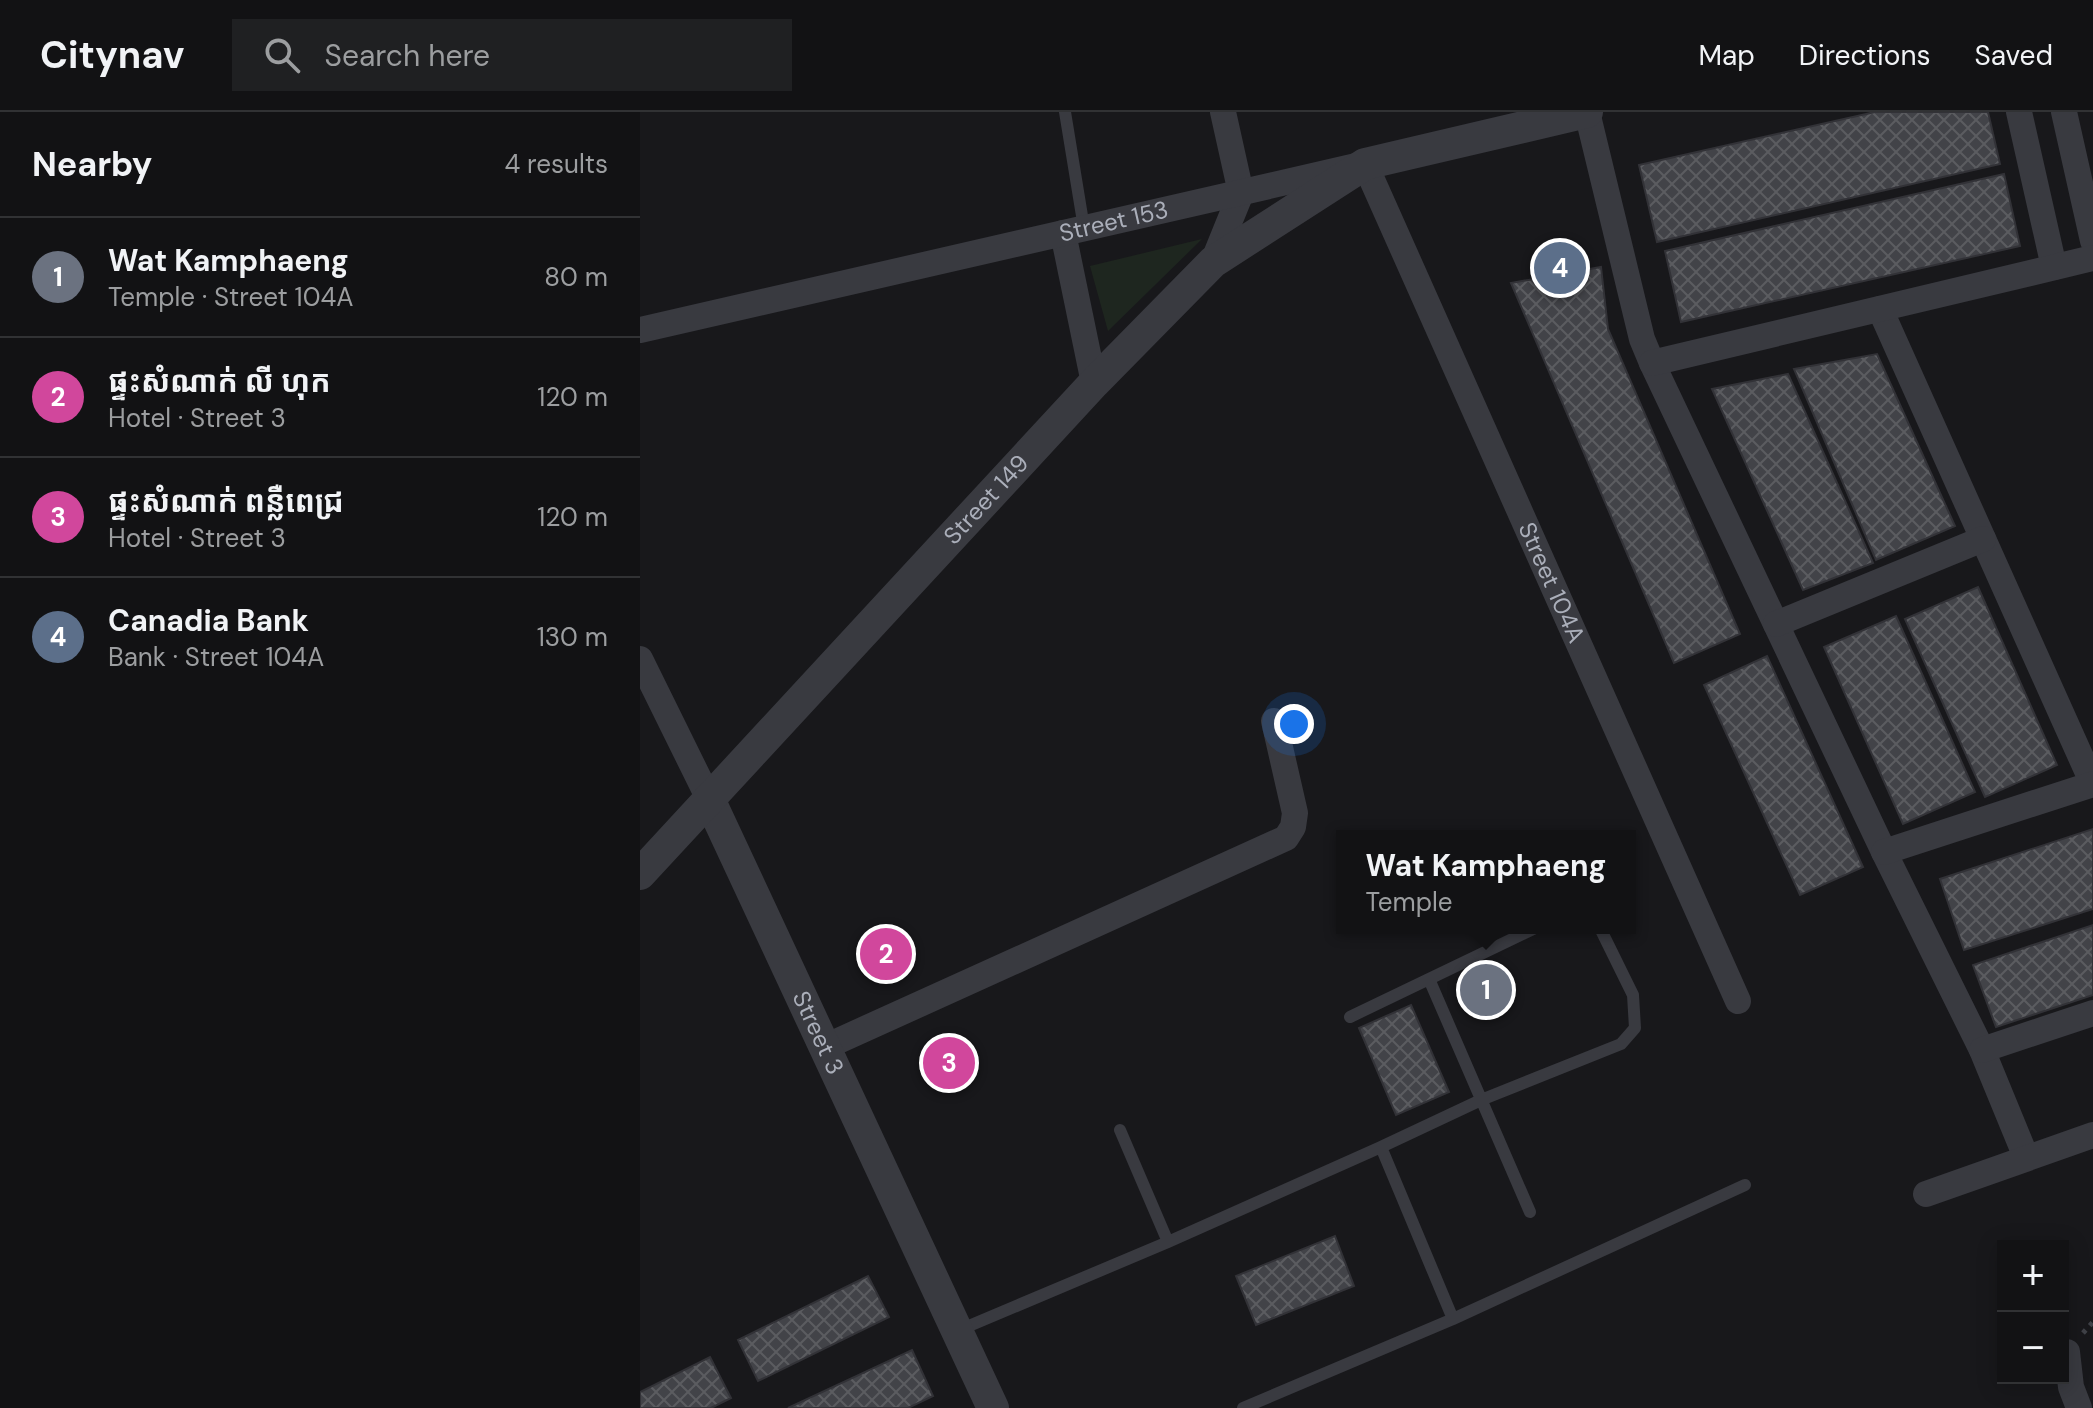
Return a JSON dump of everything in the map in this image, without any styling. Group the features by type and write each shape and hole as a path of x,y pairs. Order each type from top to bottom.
{"street":[{"path":"1213,262 1241,193 1223,112"},
{"name":"Street 153","path":"640,330 1587,112"},
{"path":"1587,112 1642,339 1652,363 1884,852 1982,1050 2026,1157"},
{"path":"2019,112 2054,267"},
{"path":"2064,112 2093,241"},
{"name":"Street 149","path":"640,874 1094,383 1213,262 1365,164"},
{"name":"Street 104A","path":"1365,164 1738,1001"},
{"path":"1073,230 1094,383"},
{"path":"1652,363 2093,258"},
{"path":"1880,309 2093,784 1884,852"},
{"path":"1776,624 1983,539"},
{"name":"Street 3","path":"640,659 709,799 993,1408"},
{"path":"825,1047 1286,838 1293,827 1295,813 1274,721"},
{"path":"1982,1050 2093,1013"},
{"path":"1926,1194 2093,1135"},
{"path":"2069,1370 2071,1387 2079,1408"}],"lane":[{"path":"1065,112 1073,230"},
{"path":"1350,1017 1523,934"},
{"path":"957,1331 1168,1242 1481,1100 1621,1044 1635,1028 1633,995 1603,934"},
{"path":"1429,979 1530,1212"},
{"path":"1120,1130 1168,1242"},
{"path":"1381,1147 1453,1319"},
{"path":"1243,1408 1453,1319 1745,1185"}],"shaded area":[{"path":"1202,239 1108,331 1090,266"}],"building":[{"path":"1875,112 1988,112 2000,164 1657,242 1639,165"},
{"path":"2004,174 2020,246 1681,322 1665,251"},
{"path":"1601,267 1608,329 1740,634 1674,663 1511,283"},
{"path":"1877,354 1955,526 1876,560 1794,369"},
{"path":"1788,374 1873,563 1803,590 1712,389"},
{"path":"1978,587 2057,765 1985,797 1905,619"},
{"path":"1896,616 1975,792 1903,824 1824,647"},
{"path":"1767,656 1863,867 1800,895 1704,685"},
{"path":"2093,829 2093,909 1964,950 1940,879"},
{"path":"2093,925 2093,995 1996,1027 1973,965"},
{"path":"1411,1005 1449,1092 1396,1115 1359,1028"},
{"path":"1335,1236 1354,1286 1256,1325 1236,1276"},
{"path":"868,1276 889,1317 758,1381 738,1340"},
{"path":"912,1350 933,1396 908,1408 788,1408"},
{"path":"710,1357 731,1398 711,1408 640,1408 640,1392"}],"place":[{"name":"Canadia Bank","path":"1560,268"},
{"name":"ផ្ទះសំណាក់ លី ហុក","path":"886,954"},
{"name":"Wat Kamphaeng","path":"1486,990"},
{"name":"ផ្ទះសំណាក់ ពន្លឺពេជ្រ","path":"949,1063"}]}
